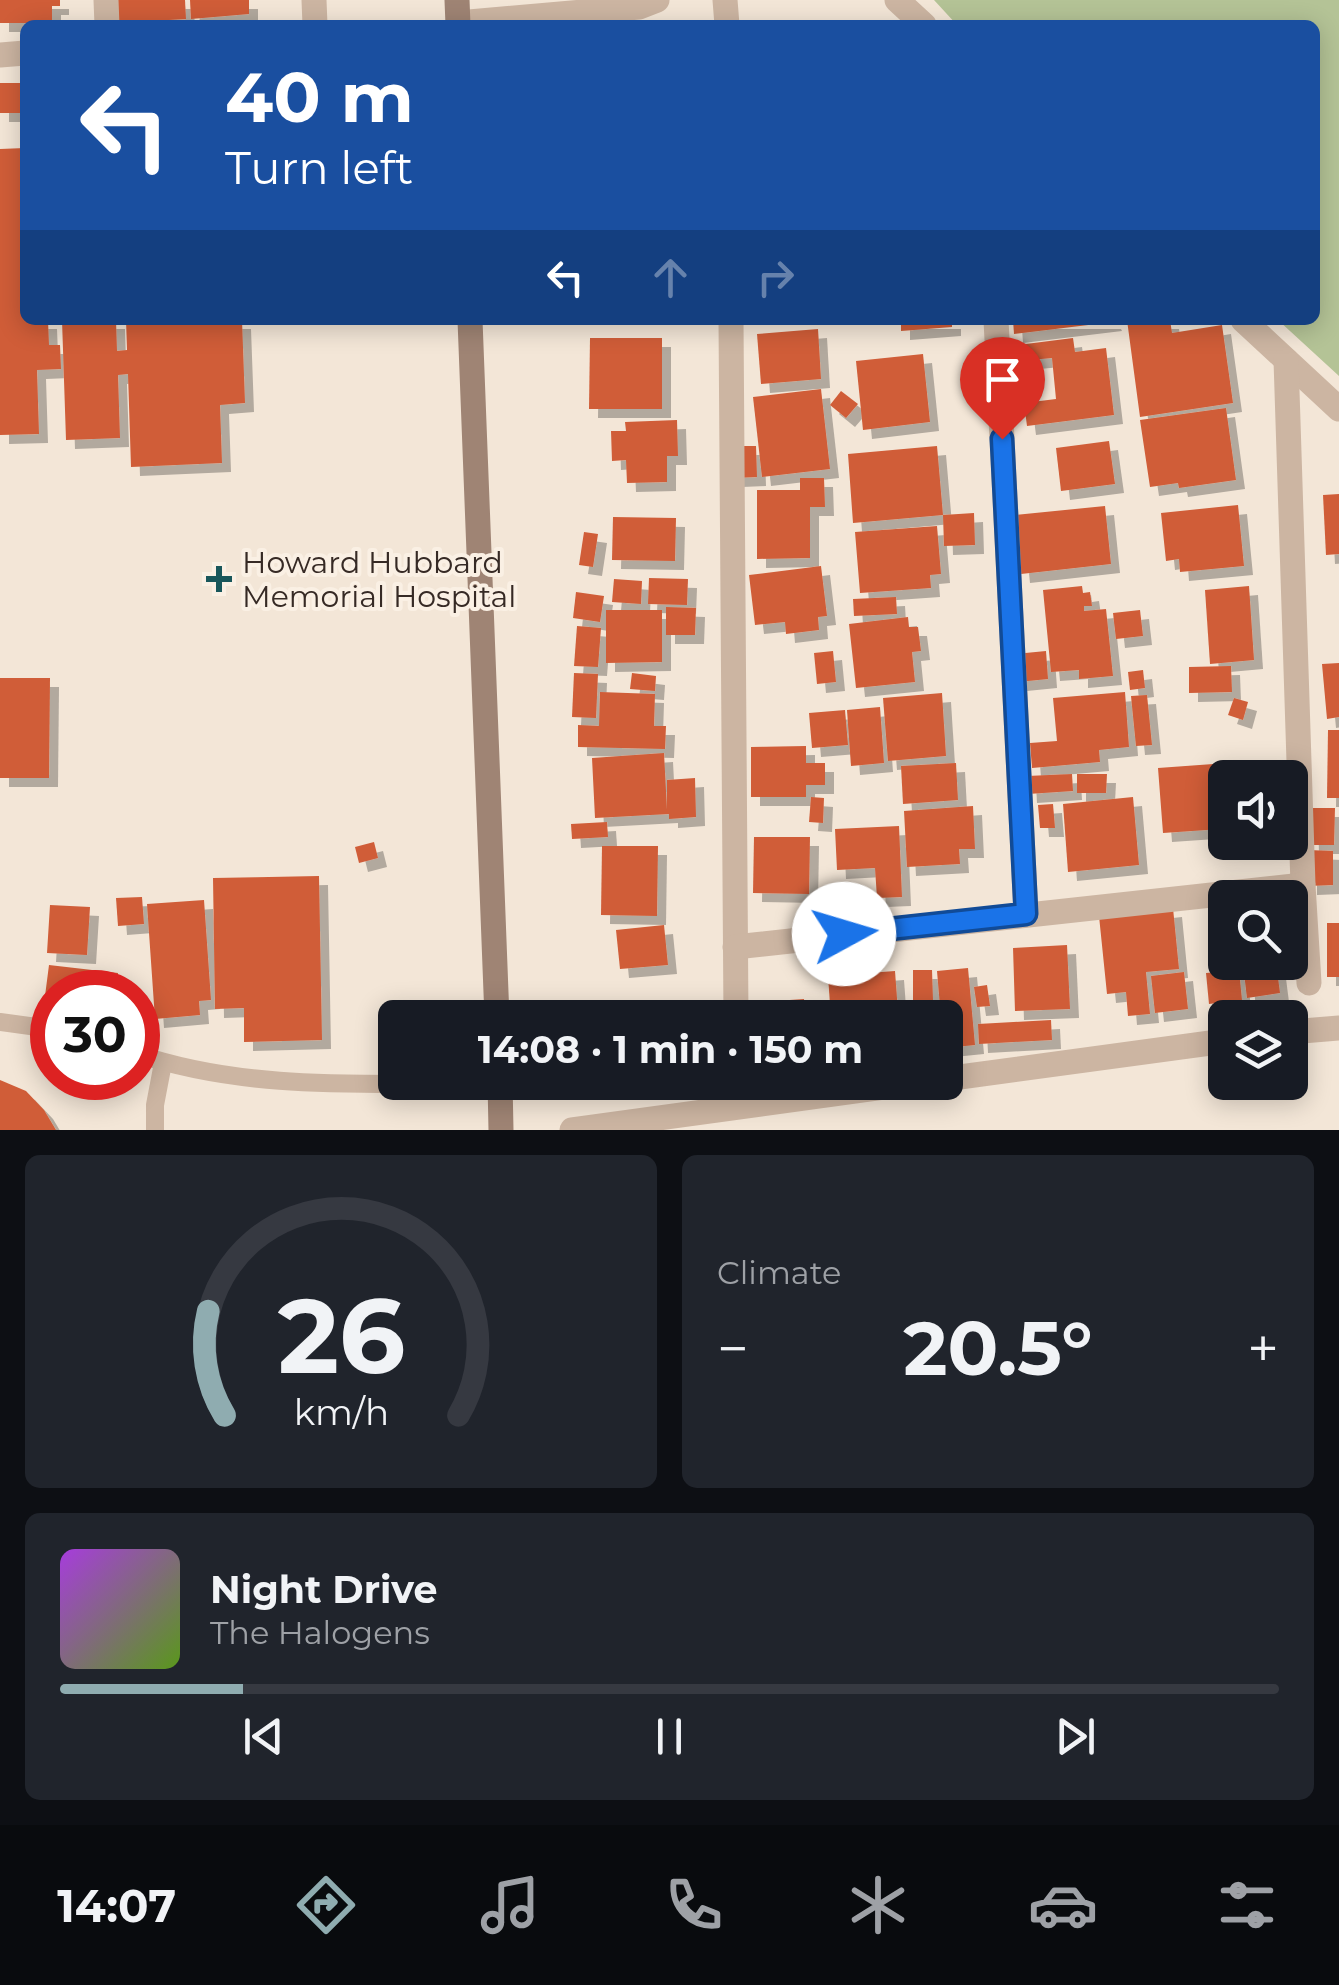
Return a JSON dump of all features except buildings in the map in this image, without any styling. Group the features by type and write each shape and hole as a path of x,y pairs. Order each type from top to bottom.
{"main road":[{"path":"470,325 496,1000"},
{"path":"500,1100 501,1130"}],"street":[{"path":"458,16 639,8 657,0"},
{"path":"897,0 919,20"},
{"path":"730,325 736,1000"},
{"path":"996,325 1026,914"},
{"path":"1248,325 1339,409"},
{"path":"1286,360 1303,880"},
{"path":"735,947 1208,895"},
{"path":"1308,955 1310,983"},
{"path":"1308,1031 1339,1028"},
{"path":"963,1077 1208,1043"},
{"path":"572,1130 790,1100"}],"lane":[{"path":"0,1022 30,1026"},
{"path":"160,1061 209,1074 294,1082 378,1082"},
{"path":"155,1130 154,1106 163,1062"}],"green space":[{"path":"934,0 1339,0 1339,376 1283,325 1320,325 1320,20 952,20"}],"place":[{"name":"Howard Hubbard Memorial Hospital","path":"219,579"}],"route":[{"path":"844,934 1026,914 1002,439"}]}
